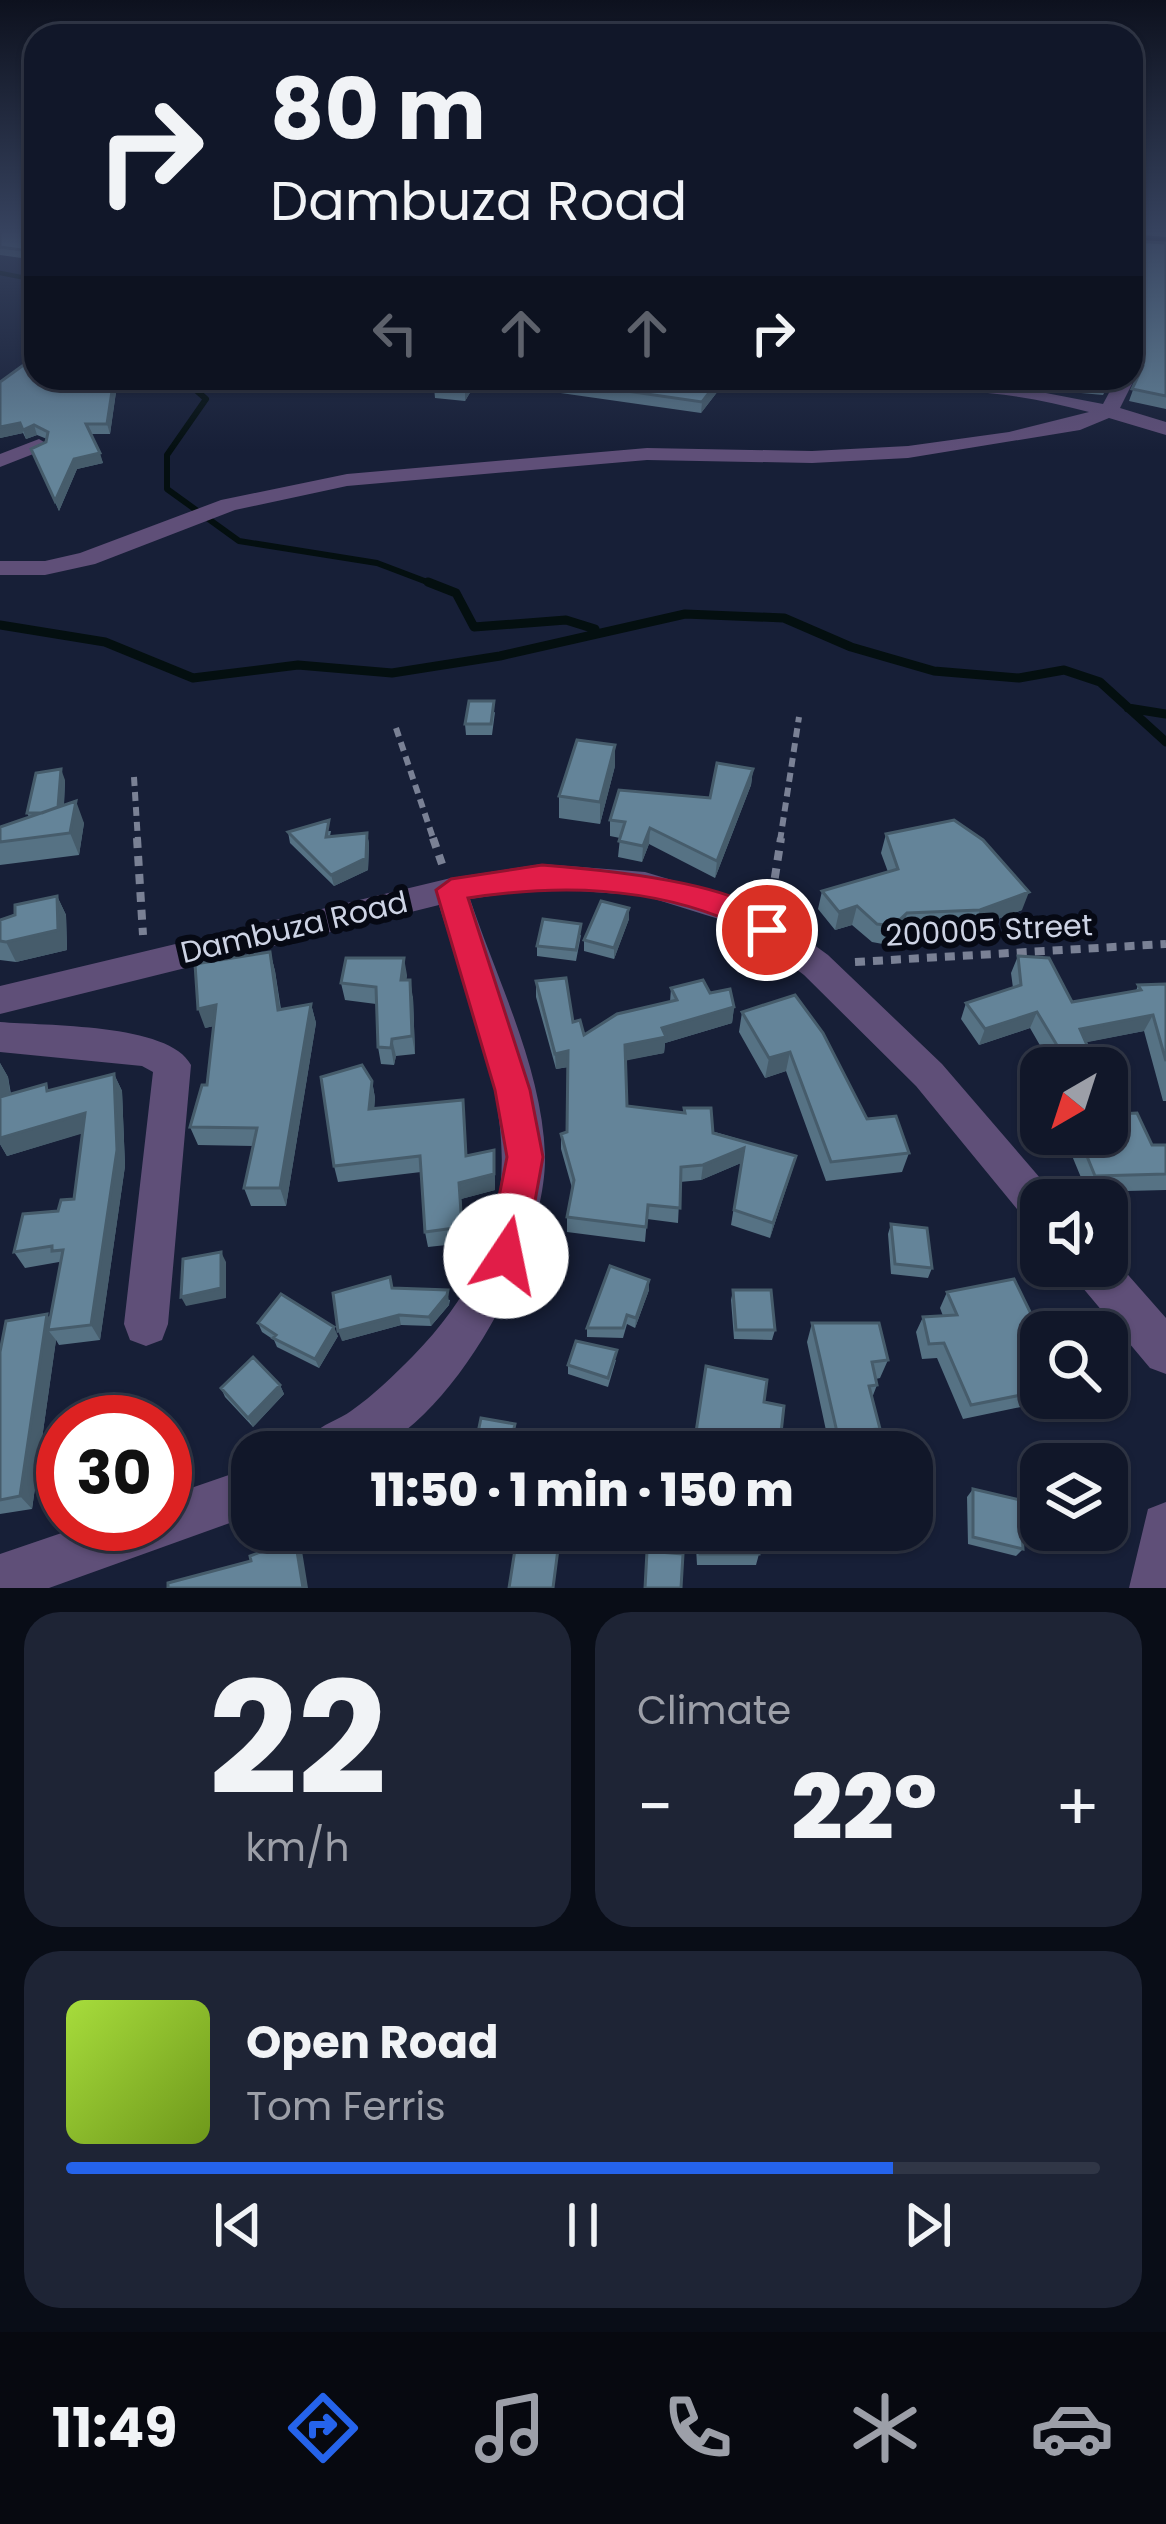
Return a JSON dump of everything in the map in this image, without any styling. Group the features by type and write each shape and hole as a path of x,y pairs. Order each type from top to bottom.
{"street":[{"path":"1010,390 1108,410 1166,429"},
{"path":"0,568 45,568 87,559 229,506 347,480 568,460 908,452 1080,424 1108,410 1119,390"},
{"path":"0,461 39,445"},
{"name":"Dambuza Road","path":"0,1000 451,890 542,876 645,884 750,916 816,965 928,1075 1020,1182"},
{"path":"367,1431 456,1341 506,1256 525,1157 512,1090 451,890"},
{"path":"0,1037 148,1051 172,1065 146,1324"},
{"path":"1110,1287 1166,1352"},
{"path":"192,1512 231,1498"},
{"path":"1155,1588 1166,1527"},
{"path":"0,1580 82,1551"}],"path":[{"path":"767,930 800,717"},
{"path":"396,728 451,890"},
{"path":"134,777 143,963"},
{"name":"200005 Street","path":"816,965 1166,944"}],"building":[{"path":"1143,303 1166,303 1166,396 1137,390 1143,390"},
{"path":"24,365 24,390 112,390 107,424 86,424 100,453 74,459 55,501 31,449 46,442 48,432 34,425 23,430 20,423 0,427 0,382"},
{"path":"620,390 711,390 702,402"},
{"path":"469,701 494,701 491,724 465,724"},
{"path":"577,740 615,745 600,802 559,796"},
{"path":"717,763 753,769 717,861 650,828 643,846 619,841 625,822 610,820 619,790 710,798"},
{"path":"61,769 58,807 27,813 36,773"},
{"path":"76,801 70,833 0,842 0,827"},
{"path":"329,820 326,837 367,833 366,858 331,875 288,832"},
{"path":"954,820 983,840 1029,892 980,910 907,913 893,926 877,924 857,906 839,912 822,891 898,869 886,834"},
{"path":"57,896 58,930 0,941 0,920 15,915 15,905"},
{"path":"601,901 629,908 614,948 584,940"},
{"path":"543,919 581,924 576,950 537,946"},
{"path":"270,952 278,1010 311,1004 280,1188 244,1188 257,1128 190,1127 202,1085 207,1085 216,1005 198,1009 195,964"},
{"path":"1018,956 1049,958 1072,1002 1141,990 1138,985 1166,984 1166,1061 1153,1015 1080,1029 1088,1047 1058,1047 1037,1012 985,1029 966,1003 1021,985"},
{"path":"346,958 404,958 401,980 410,980 412,1036 392,1039 391,1048 378,1047 376,987 341,983"},
{"path":"566,978 573,1022 580,1020 584,1035 617,1014 677,1000 671,988 703,980 710,993 730,989 734,1007 662,1028 666,1037 625,1045 627,1106 685,1113 684,1108 711,1108 713,1133 796,1156 773,1223 734,1210 744,1148 703,1165 681,1167 680,1208 648,1205 646,1227 567,1217 574,1180 561,1134 567,1132 568,1051 555,1054 536,981"},
{"path":"795,995 823,1033 867,1119 896,1116 909,1153 831,1162 790,1052 769,1058 742,1012"},
{"path":"362,1065 372,1081 369,1109 463,1100 466,1156 494,1150 494,1174 459,1183 462,1227 425,1232 420,1156 334,1166 321,1077"},
{"path":"114,1074 117,1150 91,1325 48,1330 63,1250 52,1251 52,1246 14,1252 23,1214 58,1211 61,1200 74,1199 85,1113 0,1138 0,1097 46,1084 47,1091"},
{"path":"1128,1113 1137,1113 1152,1145 1166,1145 1166,1174 1095,1176 1086,1155 1128,1155"},
{"path":"891,1224 927,1228 932,1268 895,1264"},
{"path":"221,1252 221,1288 181,1297 183,1259"},
{"path":"610,1266 649,1280 636,1318 627,1315 623,1328 587,1328"},
{"path":"390,1277 392,1288 448,1290 447,1295 429,1317 399,1315 338,1331 333,1293"},
{"path":"1014,1279 1030,1311 1020,1311 1020,1395 971,1405 944,1343 929,1344 923,1317 957,1315 947,1292"},
{"path":"733,1290 771,1290 775,1330 736,1330"},
{"path":"281,1294 334,1327 315,1359 273,1338 276,1335 258,1323"},
{"path":"47,1314 20,1496 0,1500 0,1352 6,1321"},
{"path":"812,1323 879,1323 888,1360 872,1362 877,1385 869,1386 880,1429 837,1431"},
{"path":"576,1341 617,1350 608,1378 568,1365"},
{"path":"253,1357 280,1385 248,1418 221,1388"},
{"path":"706,1366 767,1380 764,1402 784,1406 781,1431 696,1431"},
{"path":"481,1418 515,1424 513,1431 478,1431"},
{"path":"973,1489 1020,1500 1020,1548 973,1537"},
{"path":"297,1551 303,1588 168,1588 168,1583 251,1561 250,1556"},
{"path":"515,1551 558,1551 553,1588 509,1588"},
{"path":"647,1551 683,1554 681,1588 645,1588"},
{"path":"700,1551 759,1554 700,1554"}],"waterway":[{"path":"196,390 206,399 167,455 167,489 239,541 377,563 435,585"},
{"path":"428,582 456,593 474,627 566,620 595,629"},
{"path":"0,625 105,642 193,678 298,665 392,673 500,656 685,614 784,618 851,647 934,671 1019,678 1064,670 1100,682 1129,708"},
{"path":"1129,708 1166,714"},
{"path":"1129,708 1166,742"}],"route":[{"path":"506,1256 525,1157 512,1090 451,890 542,876 645,884 750,916 767,930"}]}
